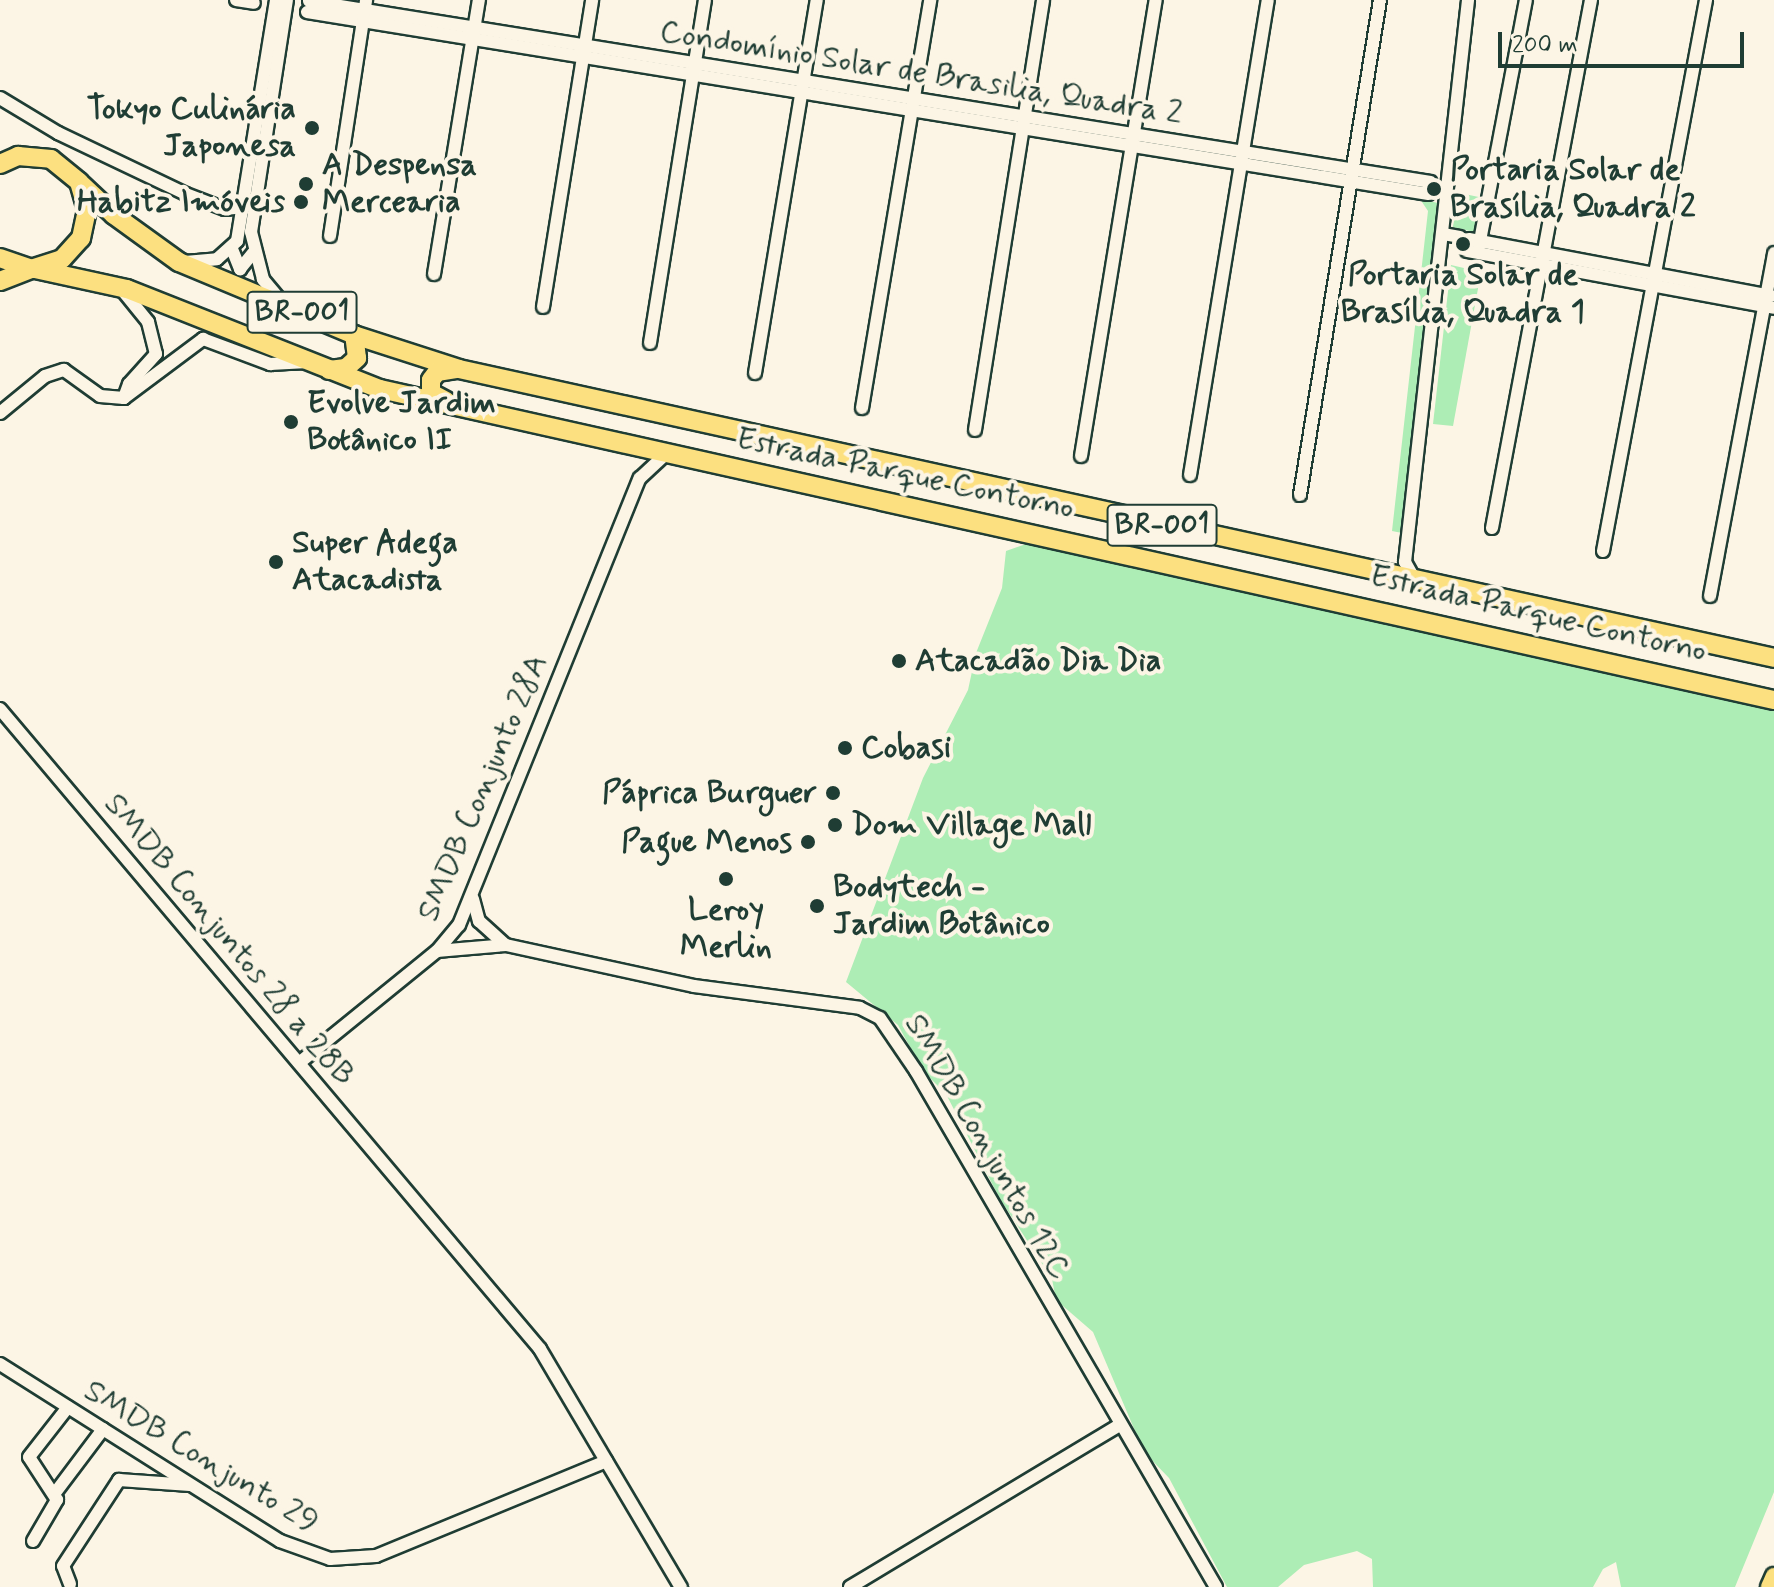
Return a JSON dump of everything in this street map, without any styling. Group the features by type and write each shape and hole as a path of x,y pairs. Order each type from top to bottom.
{"highway":[{"name":"BR-001","path":"0,164 9,154 51,159 79,182"},
{"name":"Estrada Parque Contorno","path":"79,182 114,215 179,262 354,335 459,369 1398,568 1415,580 1774,658"},
{"path":"0,281 62,259 81,238 87,210 79,182"},
{"name":"BR-001","path":"0,258 34,269"},
{"name":"Estrada Parque Contorno","path":"34,269 118,287 380,389 1692,679 1774,700"},
{"path":"329,370 346,368 357,358 354,335"},
{"path":"453,404 431,393 431,380 437,372 459,369"},
{"path":"1687,640 1774,666"},
{"path":"1692,679 1774,687"}],"main road":[{"path":"1769,1587 1774,1576"}],"street":[{"path":"434,274 479,0"},
{"path":"543,307 592,0"},
{"path":"650,343 705,0"},
{"path":"755,373 817,0"},
{"path":"862,408 930,0"},
{"path":"975,430 1043,0"},
{"path":"1081,456 1156,0"},
{"path":"1190,475 1268,0"},
{"path":"1300,495 1380,0"},
{"path":"1398,568 1443,240 1434,189 1468,0"},
{"path":"1466,245 1526,0"},
{"path":"1492,528 1591,0"},
{"path":"1603,551 1706,0"},
{"path":"253,253 240,269 232,249 280,4"},
{"path":"280,4 254,210 253,253 263,279 284,305"},
{"name":"Condomínio Solar de Brasilia, Quadra 2","path":"280,4 364,10 473,33 1434,189"},
{"path":"330,236 364,10"},
{"path":"0,98 58,133 186,194 225,209 254,210"},
{"path":"1443,240 1770,302"},
{"path":"179,262 217,259 232,249"},
{"path":"1710,596 1770,302 1774,253"},
{"path":"118,287 148,322 156,354 129,384 124,398"},
{"path":"0,413 45,376 64,370 100,396 124,398 203,339 270,364 308,362"},
{"path":"627,442 637,456 640,478"},
{"path":"640,478 654,460 669,453"},
{"name":"SMDB Conjunto 28A","path":"299,1063 437,951 459,925 640,478"},
{"name":"SMDB Conjuntos 28 a 28B","path":"0,709 540,1349 681,1587"},
{"path":"473,892 479,921 506,945"},
{"name":"SMDB Conjuntos 12C","path":"437,951 506,945 694,986 860,1008 880,1018 916,1071 1216,1587"},
{"name":"SMDB Conjunto 29","path":"0,1364 302,1552 353,1560 406,1545 606,1461"},
{"path":"55,1493 29,1457 68,1407"},
{"path":"850,1587 1120,1425"},
{"path":"33,1541 54,1507 55,1493 103,1429"},
{"path":"70,1584 63,1566 119,1480 190,1485"}],"green space":[{"path":"1460,193 1484,198 1477,232 1453,227"},
{"path":"1420,199 1438,203 1438,211 1402,533 1392,531 1428,211"},
{"path":"1451,265 1481,272 1453,426 1433,424"},
{"path":"1026,544 1716,698 1774,701 1774,1492 1735,1587 1621,1587 1616,1562 1603,1569 1593,1587 1373,1587 1372,1559 1357,1551 1304,1565 1278,1587 1227,1587 1169,1478 1144,1452 1093,1332 1056,1300 1052,1279 1000,1199 946,1094 923,1071 898,1025 846,982 923,778 968,690 976,653 1002,588 1006,551"}],"place":[{"name":"Tokyo Culinária Japonesa","path":"312,128"},
{"name":"A Despensa Mercearia","path":"306,184"},
{"name":"Portaria Solar de Brasília, Quadra 2","path":"1434,189"},
{"name":"Habitz Imóveis","path":"301,202"},
{"name":"Portaria Solar de Brasília, Quadra 1","path":"1463,244"},
{"name":"Evolve Jardim Botânico II","path":"291,422"},
{"name":"Super Adega Atacadista","path":"276,562"},
{"name":"Atacadão Dia Dia","path":"899,661"},
{"name":"Cobasi","path":"845,748"},
{"name":"Páprica Burguer","path":"833,793"},
{"name":"Dom Village Mall","path":"835,825"},
{"name":"Pague Menos","path":"808,842"},
{"name":"Leroy Merlin","path":"726,879"},
{"name":"Bodytech - Jardim Botânico","path":"817,906"}]}
